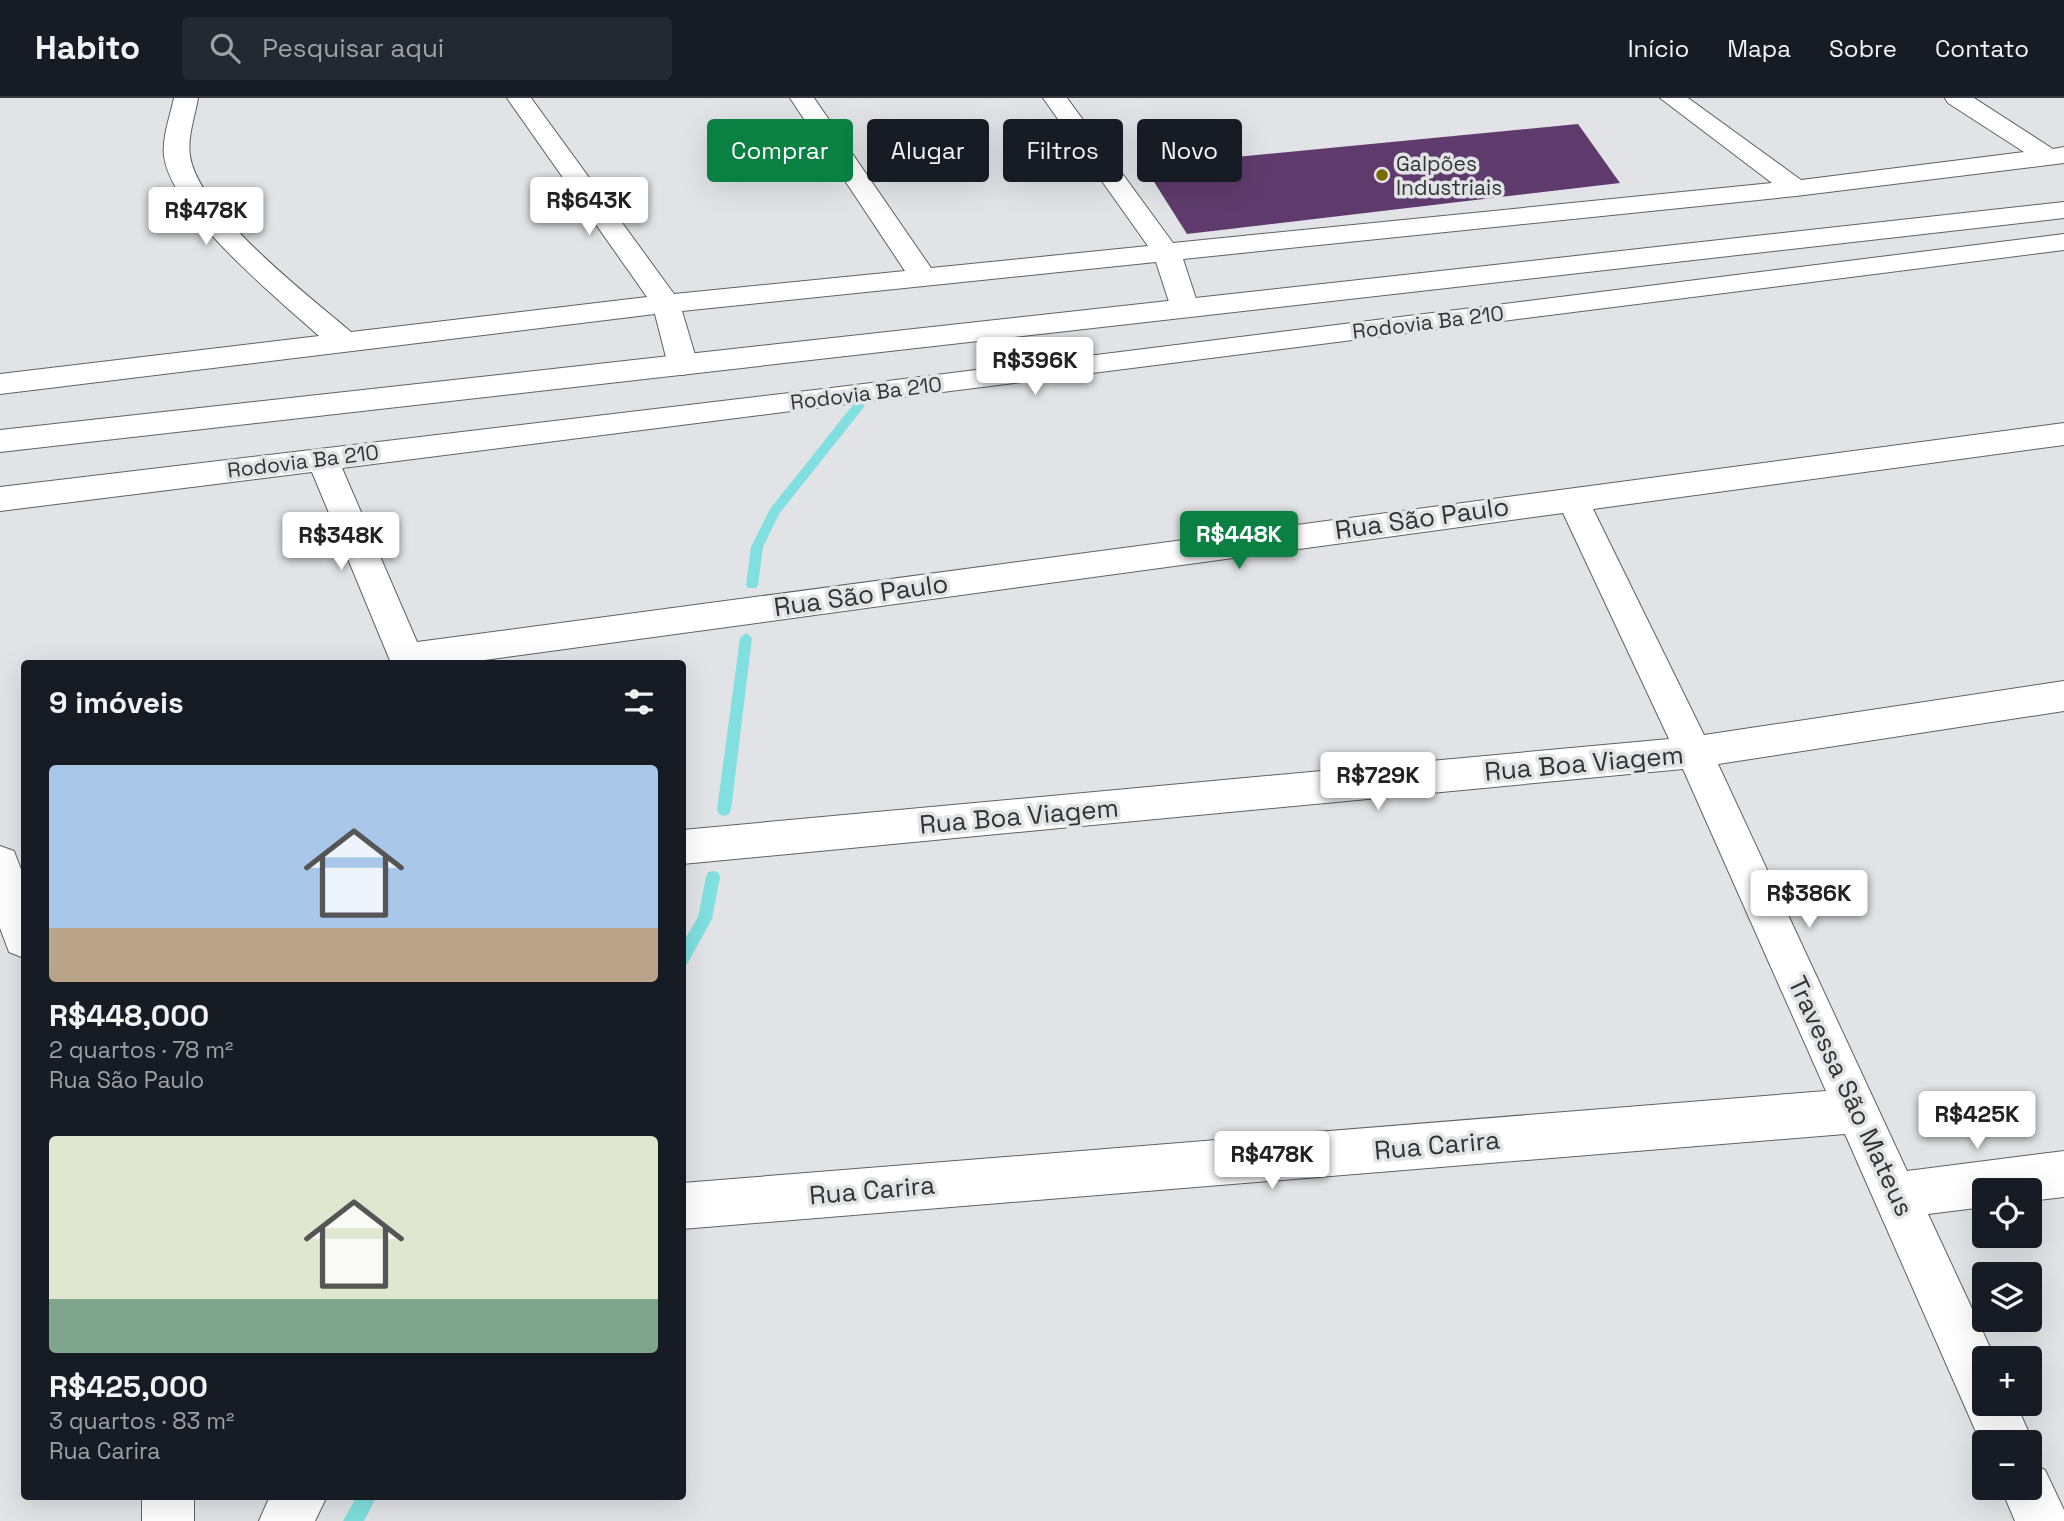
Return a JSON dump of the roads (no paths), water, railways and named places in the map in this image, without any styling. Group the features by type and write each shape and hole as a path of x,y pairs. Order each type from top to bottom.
{"street":[{"path":"186,98 177,157 190,188 226,234 346,344"},
{"path":"519,98 666,304 683,365"},
{"path":"802,98 923,277"},
{"path":"1055,98 1167,254 1185,308"},
{"path":"1672,98 1796,188"},
{"path":"1957,98 2056,156"},
{"path":"0,384 666,304 1796,188 2056,156"},
{"name":"Rodovia Ba 210","path":"0,441 2064,210"},
{"name":"Rodovia Ba 210","path":"0,499 815,400 2064,242"},
{"name":"Rua São Paulo","path":"408,660 1572,498 2064,434"},
{"path":"322,459 408,660"},
{"name":"Travessa São Mateus","path":"1572,498 1695,752 1857,1111 1898,1195 1972,1364"},
{"name":"Rua Boa Viagem","path":"686,848 1695,752 2064,696"},
{"path":"0,863 21,930"},
{"name":"Rua Carira","path":"686,1206 1857,1111"},
{"path":"1898,1195 2064,1174"},
{"path":"167,1500 168,1521"},
{"path":"285,1521 298,1500"},
{"path":"2032,1500 2042,1521"}],"waterway":[{"path":"752,585 757,547 774,512 860,404"},
{"path":"724,810 746,638"},
{"path":"686,952 705,919 713,877"},
{"path":"353,1521 366,1500"}],"place":[{"name":"Galpões Industriais","path":"1382,175"}]}
